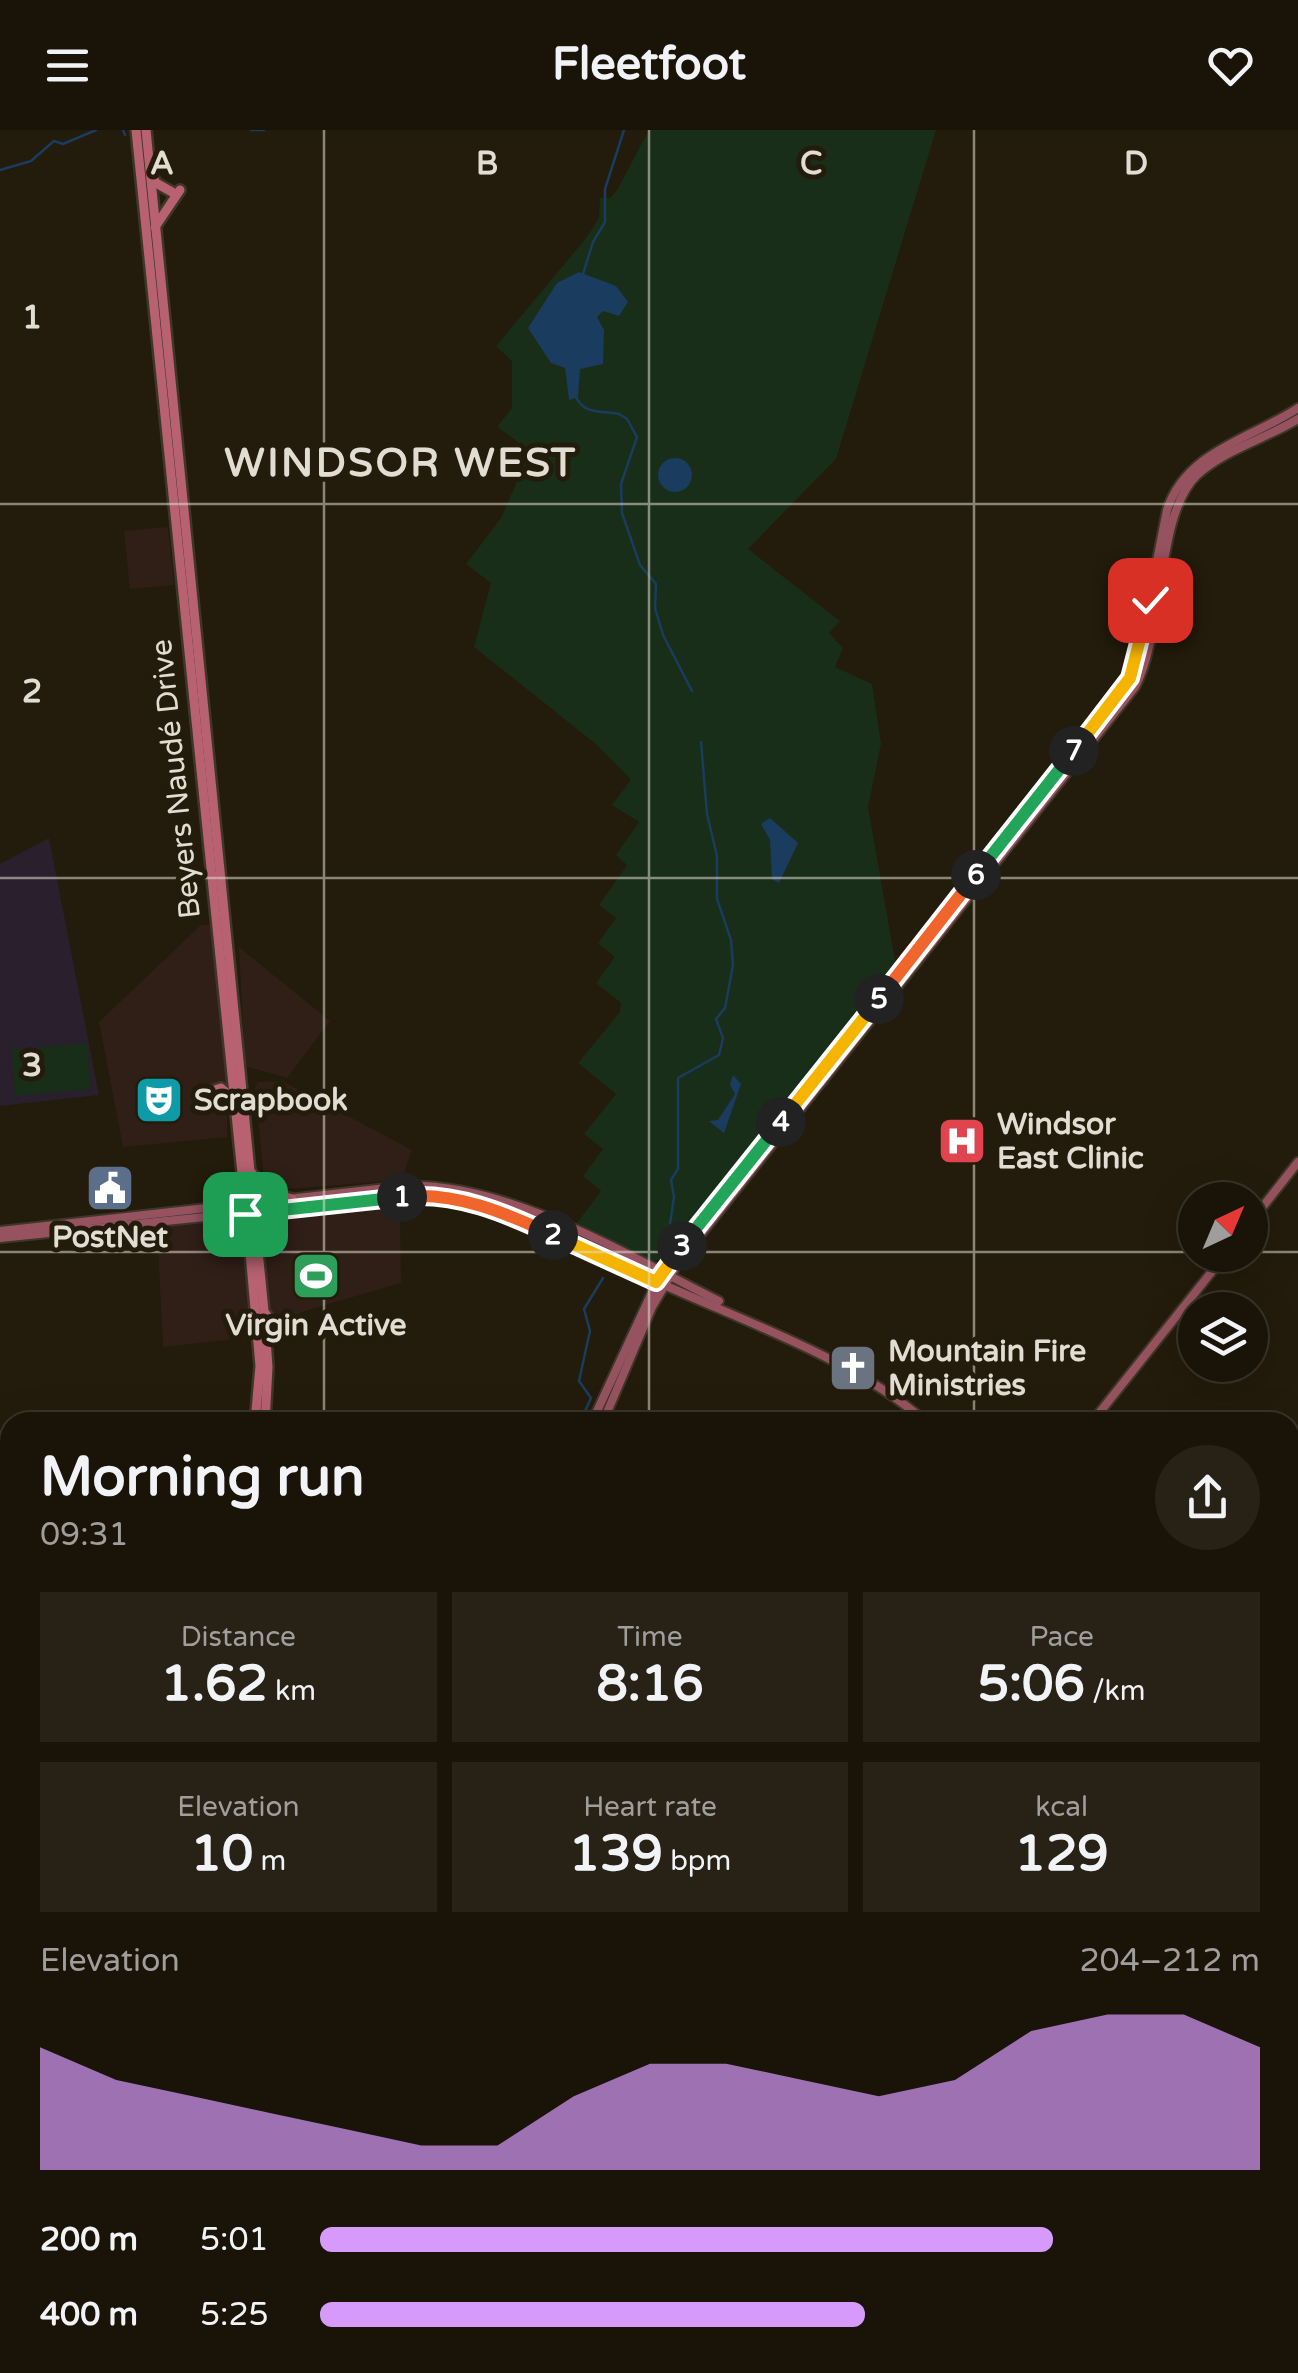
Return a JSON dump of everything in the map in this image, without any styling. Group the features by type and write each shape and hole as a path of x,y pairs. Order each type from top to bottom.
{"main road":[{"name":"Beyers Naudé Drive","path":"136,130 242,1182 256,1236 264,1311 264,1412"},
{"name":"Beyers Naudé Drive","path":"146,130 250,1170 249,1249 260,1366 256,1412"},
{"path":"150,171 156,183 176,191 155,227"},
{"path":"597,1412 662,1279 1127,684 1138,657 1167,510 1176,488 1207,457 1298,408"},
{"path":"607,1412 662,1279 1133,691 1146,663 1174,519 1187,487 1204,469 1298,419"},
{"path":"208,1092 221,1088 234,1102"},
{"path":"1268,1200 1298,1162"},
{"path":"250,1170 265,1190 292,1199"},
{"path":"212,1207 230,1198 242,1182"},
{"path":"0,1234 225,1215 292,1199 412,1185 468,1192 543,1218 748,1320 900,1400 914,1412"},
{"path":"0,1234 212,1207 282,1210 410,1196 443,1198 508,1215 662,1279"},
{"path":"409,1211 416,1202 443,1198"},
{"path":"256,1236 267,1219 282,1210"},
{"path":"225,1215 238,1221 249,1249"},
{"path":"1100,1412 1211,1272"},
{"path":"264,1311 274,1325 288,1329"},
{"path":"260,1366 266,1333"}],"shaded area":[{"path":"168,527 174,585 130,589 124,531"},
{"path":"49,838 99,1095 0,1106 0,864"},
{"path":"201,925 212,925 214,932 227,1075 227,1137 123,1147 99,1022"},
{"path":"239,947 330,1021 287,1078 245,1066"},
{"path":"282,1081 412,1150 401,1180 276,1190 264,1180 255,1088 258,1082"},
{"path":"395,1201 400,1205 401,1283 301,1312 292,1330 271,1335 261,1232 281,1212"},
{"path":"225,1218 240,1230 253,1337 163,1347 157,1225"}],"green space":[{"path":"649,130 936,130 836,459 748,549 840,621 829,633 843,648 835,667 872,684 881,744 868,807 896,966 665,1258 653,1261 577,1223 601,1191 583,1176 603,1149 584,1134 616,1094 578,1063 620,1012 621,1003 596,983 615,957 598,943 616,918 599,905 627,865 616,855 639,822 612,805 631,780 597,745 474,647 491,583 466,564 501,518 525,463 518,442 497,427 512,408 512,361 496,346 586,238 599,218 600,198 610,198 617,190"},
{"path":"87,1043 91,1089 15,1096 11,1050"}],"water":[{"path":"579,272 616,286 628,302 619,316 603,311 597,317 604,330 603,364 580,369 578,397 569,400 565,368 551,363 528,328 557,283"},
{"path":"675,458 687,463 692,475 687,487 675,492 663,487 658,475 663,463"},
{"path":"770,818 798,843 779,883 772,879 770,840 761,824"},
{"path":"733,1075 741,1084 724,1133 709,1121 718,1120 735,1094 730,1085"}],"waterway":[{"path":"0,170 31,161 54,141 63,144 96,130"},
{"path":"123,130 125,135"},
{"path":"251,130 264,130"},
{"path":"583,274 593,242 605,222 605,189 624,130"},
{"path":"575,395 588,409 627,419 637,437 621,484 622,513 640,565 656,584 655,608 663,635 692,691"},
{"path":"669,1231 674,1197 671,1180 678,1169 678,1078 719,1055 723,1038 716,1019 725,1008 733,965 731,940 717,899 717,856 707,814 701,742"},
{"path":"585,1412 591,1398 579,1381 590,1331 584,1309 603,1278"}],"place":[{"name":"Scrapbook","path":"159,1100"},
{"name":"Windsor East Clinic","path":"962,1141"},
{"name":"PostNet","path":"110,1188"},
{"name":"Virgin Active","path":"316,1276"},
{"name":"Mountain Fire Ministries","path":"853,1368"}],"district":[{"name":"WINDSOR WEST","path":"401,463"}],"route":[{"path":"245,1214 410,1196 443,1198 508,1215 656,1282 1127,684 1136,664 1150,600"}]}
